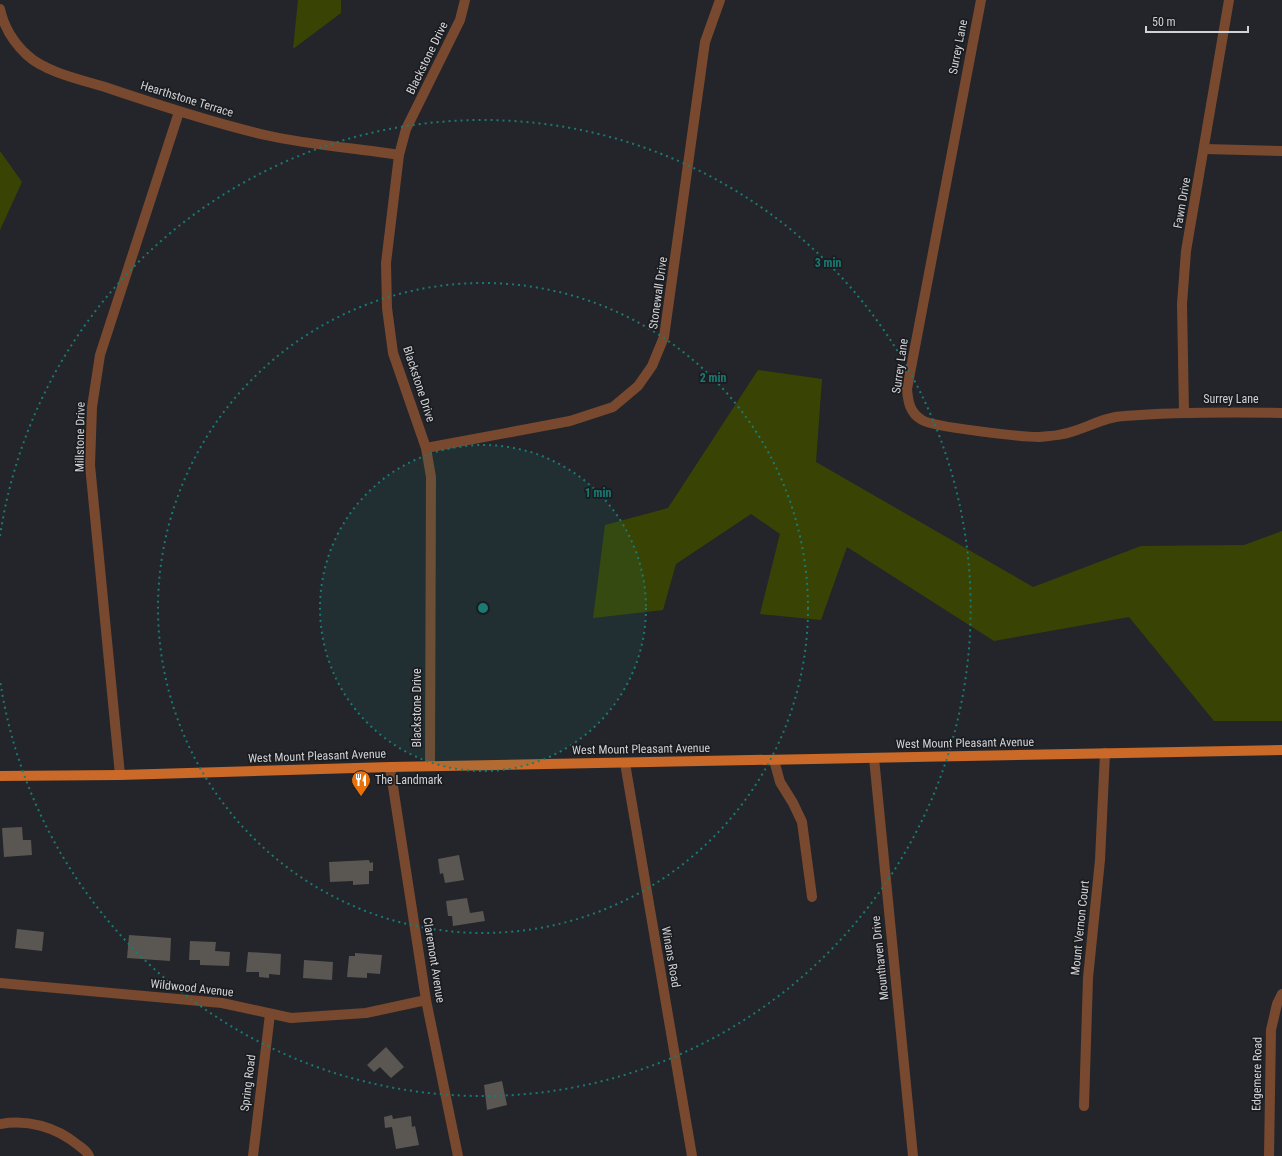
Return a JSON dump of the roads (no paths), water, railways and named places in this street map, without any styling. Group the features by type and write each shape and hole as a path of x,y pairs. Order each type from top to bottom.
{"main road":[{"name":"West Mount Pleasant Avenue","path":"0,776 120,775 430,766 1282,750"}],"street":[{"name":"Blackstone Drive","path":"430,766 431,477 426,448 393,353 387,308 386,262 399,155 406,129 460,20 465,0"},
{"name":"Stonewall Drive","path":"426,448 570,421 614,407 638,386 652,366 664,337 705,42 720,0"},
{"name":"Surrey Lane","path":"981,0 907,389 908,403 914,414 923,421 949,426 1038,437 1064,434 1103,420 1122,416 1184,413 1282,413"},
{"name":"Fawn Drive","path":"1184,413 1182,304 1186,259 1229,0"},
{"name":"Hearthstone Terrace","path":"0,9 3,22 15,42 28,56 42,65 206,121 267,135 399,155"},
{"name":"Millstone Drive","path":"120,775 90,465 92,407 100,355 179,112"},
{"path":"1205,149 1282,151"},
{"name":"Mount Vernon Court","path":"1084,1106 1088,978 1100,860 1106,753"},
{"name":"Mounthaven Drive","path":"874,758 913,1156"},
{"path":"774,760 780,782 793,803 802,822 812,897"},
{"name":"Winans Road","path":"625,763 692,1156"},
{"name":"Claremont Avenue","path":"390,767 426,1000 458,1156"},
{"name":"Wildwood Avenue","path":"0,983 222,1003 291,1018 366,1013 426,1000"},
{"name":"Edgemere Road","path":"1268,1156 1271,1030 1277,1004 1282,994"},
{"name":"Spring Road","path":"252,1156 270,1014"},
{"path":"0,1124 16,1121 50,1128 72,1141 88,1156"}],"place":[{"name":"The Landmark","path":"361,797"}]}
